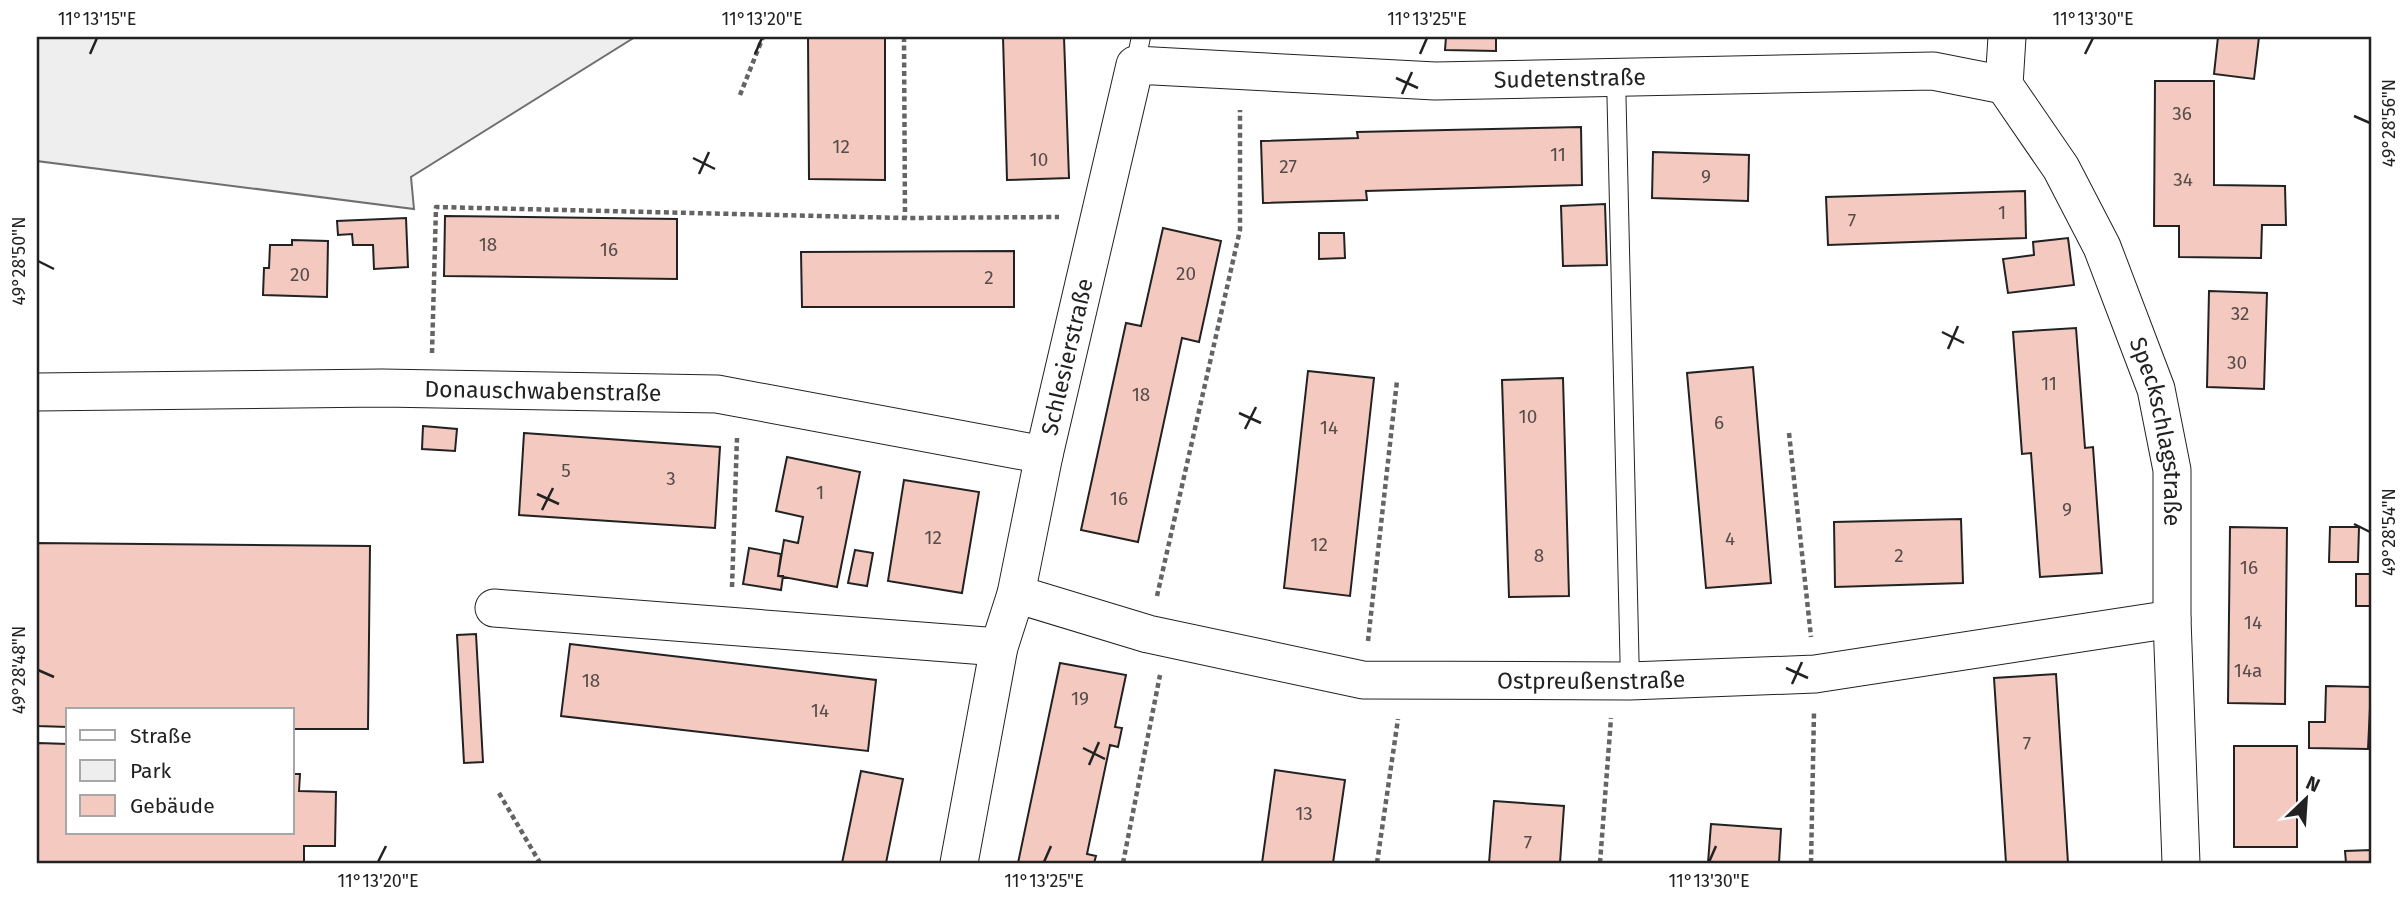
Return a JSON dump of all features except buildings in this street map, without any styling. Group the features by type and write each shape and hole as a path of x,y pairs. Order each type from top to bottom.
{"street":[{"path":"2004,85 2007,37"},
{"name":"Sudetenstraße","path":"1138,51 1240,71 1435,82 1933,71 2004,85"},
{"name":"Schlesierstraße","path":"958,863 999,647 1016,594 1044,455 1138,51"},
{"name":"Speckschlagstraße","path":"2004,85 2061,168 2102,247 2156,389 2172,470 2172,620 2181,863"},
{"name":"Donauschwabenstraße","path":"37,392 431,388 717,394 1044,455"},
{"name":"Ostpreußenstraße","path":"1016,594 1157,636 1363,680 1404,681 1622,681 1815,674 2172,620"},
{"path":"494,608 999,647"}],"lane":[{"path":"1616,76 1622,681"}],"path":[{"path":"740,95 763,37"},
{"path":"904,37 905,218"},
{"path":"1123,863 1157,636 1240,230 1240,71"},
{"path":"431,388 436,207 905,218 1100,216"},
{"path":"1363,680 1397,381"},
{"path":"731,626 739,399"},
{"path":"1789,433 1815,674 1811,863"},
{"path":"1377,863 1404,681"},
{"path":"1600,863 1622,681"},
{"path":"499,793 540,863"}],"green space":[{"path":"37,37 635,37 411,177 414,209 37,161"}]}
